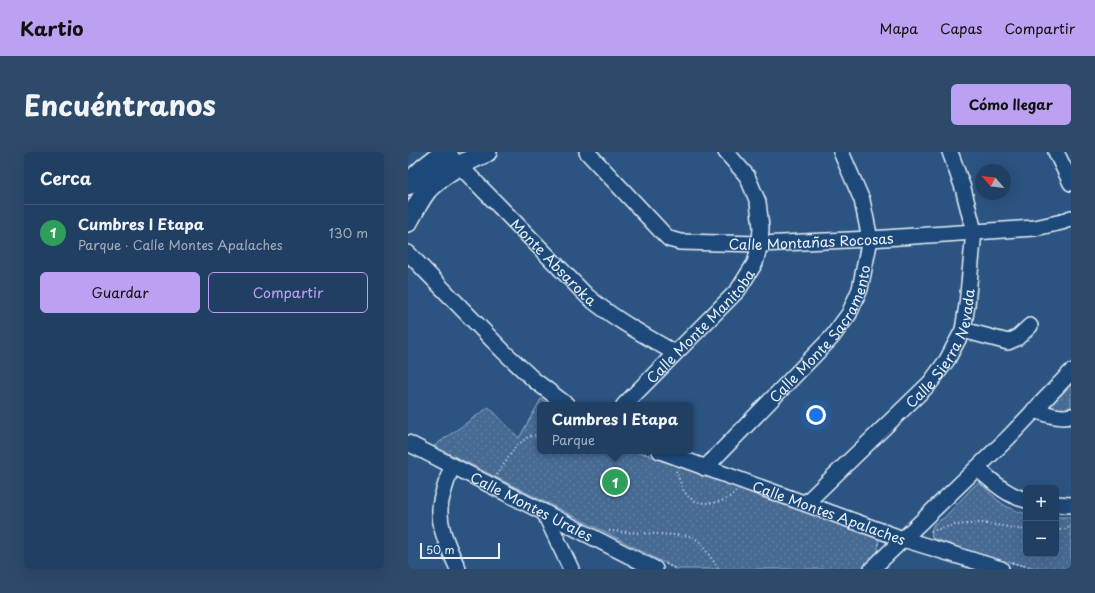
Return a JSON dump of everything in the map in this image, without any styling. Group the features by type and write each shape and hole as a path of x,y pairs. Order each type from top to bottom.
{"main road":[{"path":"408,185 415,176 434,160 451,156 487,152"},
{"path":"408,222 420,201 451,156"}],"street":[{"name":"Calle Montañas Rocosas","path":"587,152 660,232 669,238 680,242 760,244 870,239 1035,228 1062,222 1071,218"},
{"name":"Calle Monte Manitoba","path":"627,402 738,290 755,263 760,244 761,227 758,202 747,176 726,152"},
{"name":"Calle Monte Sacramento","path":"705,468 832,337 849,314 860,289 870,239 862,200 841,152"},
{"name":"Calle Sierra Nevada","path":"806,503 930,383 947,360 963,330 974,232 963,188 950,152"},
{"path":"1056,152 1071,183"},
{"name":"Monte Absaroka","path":"451,156 587,296 624,324 675,353"},
{"path":"408,253 504,352 534,380 563,402"},
{"path":"963,330 1008,342 1018,338 1030,326"},
{"path":"872,569 1008,438 1071,372"},
{"path":"1034,410 1063,418 1071,416"},
{"name":"Calle Montes Urales","path":"408,443 655,569"},
{"name":"Calle Montes Apalaches","path":"668,454 903,539 1001,569"},
{"path":"452,466 441,502 441,522 448,545 458,569"},
{"path":"977,468 1004,491 1023,499"},
{"path":"1059,504 1071,505"},
{"path":"544,512 571,569"}],"path":[{"path":"496,477 516,446 528,437 537,435"},
{"path":"676,469 681,485 686,494 692,500 703,503 722,501 733,494 738,488"},
{"path":"931,531 954,526 983,523 1023,530"},
{"path":"932,538 931,531 934,524"},
{"path":"1059,530 1071,527"},
{"path":"604,530 691,536 700,542 720,569"}],"shaded area":[{"path":"1071,382 1071,410 1063,413 1051,408 1052,402"},
{"path":"541,399 546,402 539,402"},
{"path":"537,406 537,454 645,454 872,534 879,538 878,551 862,569 676,569 434,446 489,407 519,438"},
{"path":"978,483 1003,504 1023,513 1023,557 1059,557 1059,517 1071,517 1071,569 1038,569 992,558 932,538 931,531 934,524 944,518"}],"place":[{"name":"Cumbres I Etapa","path":"615,482"}]}
